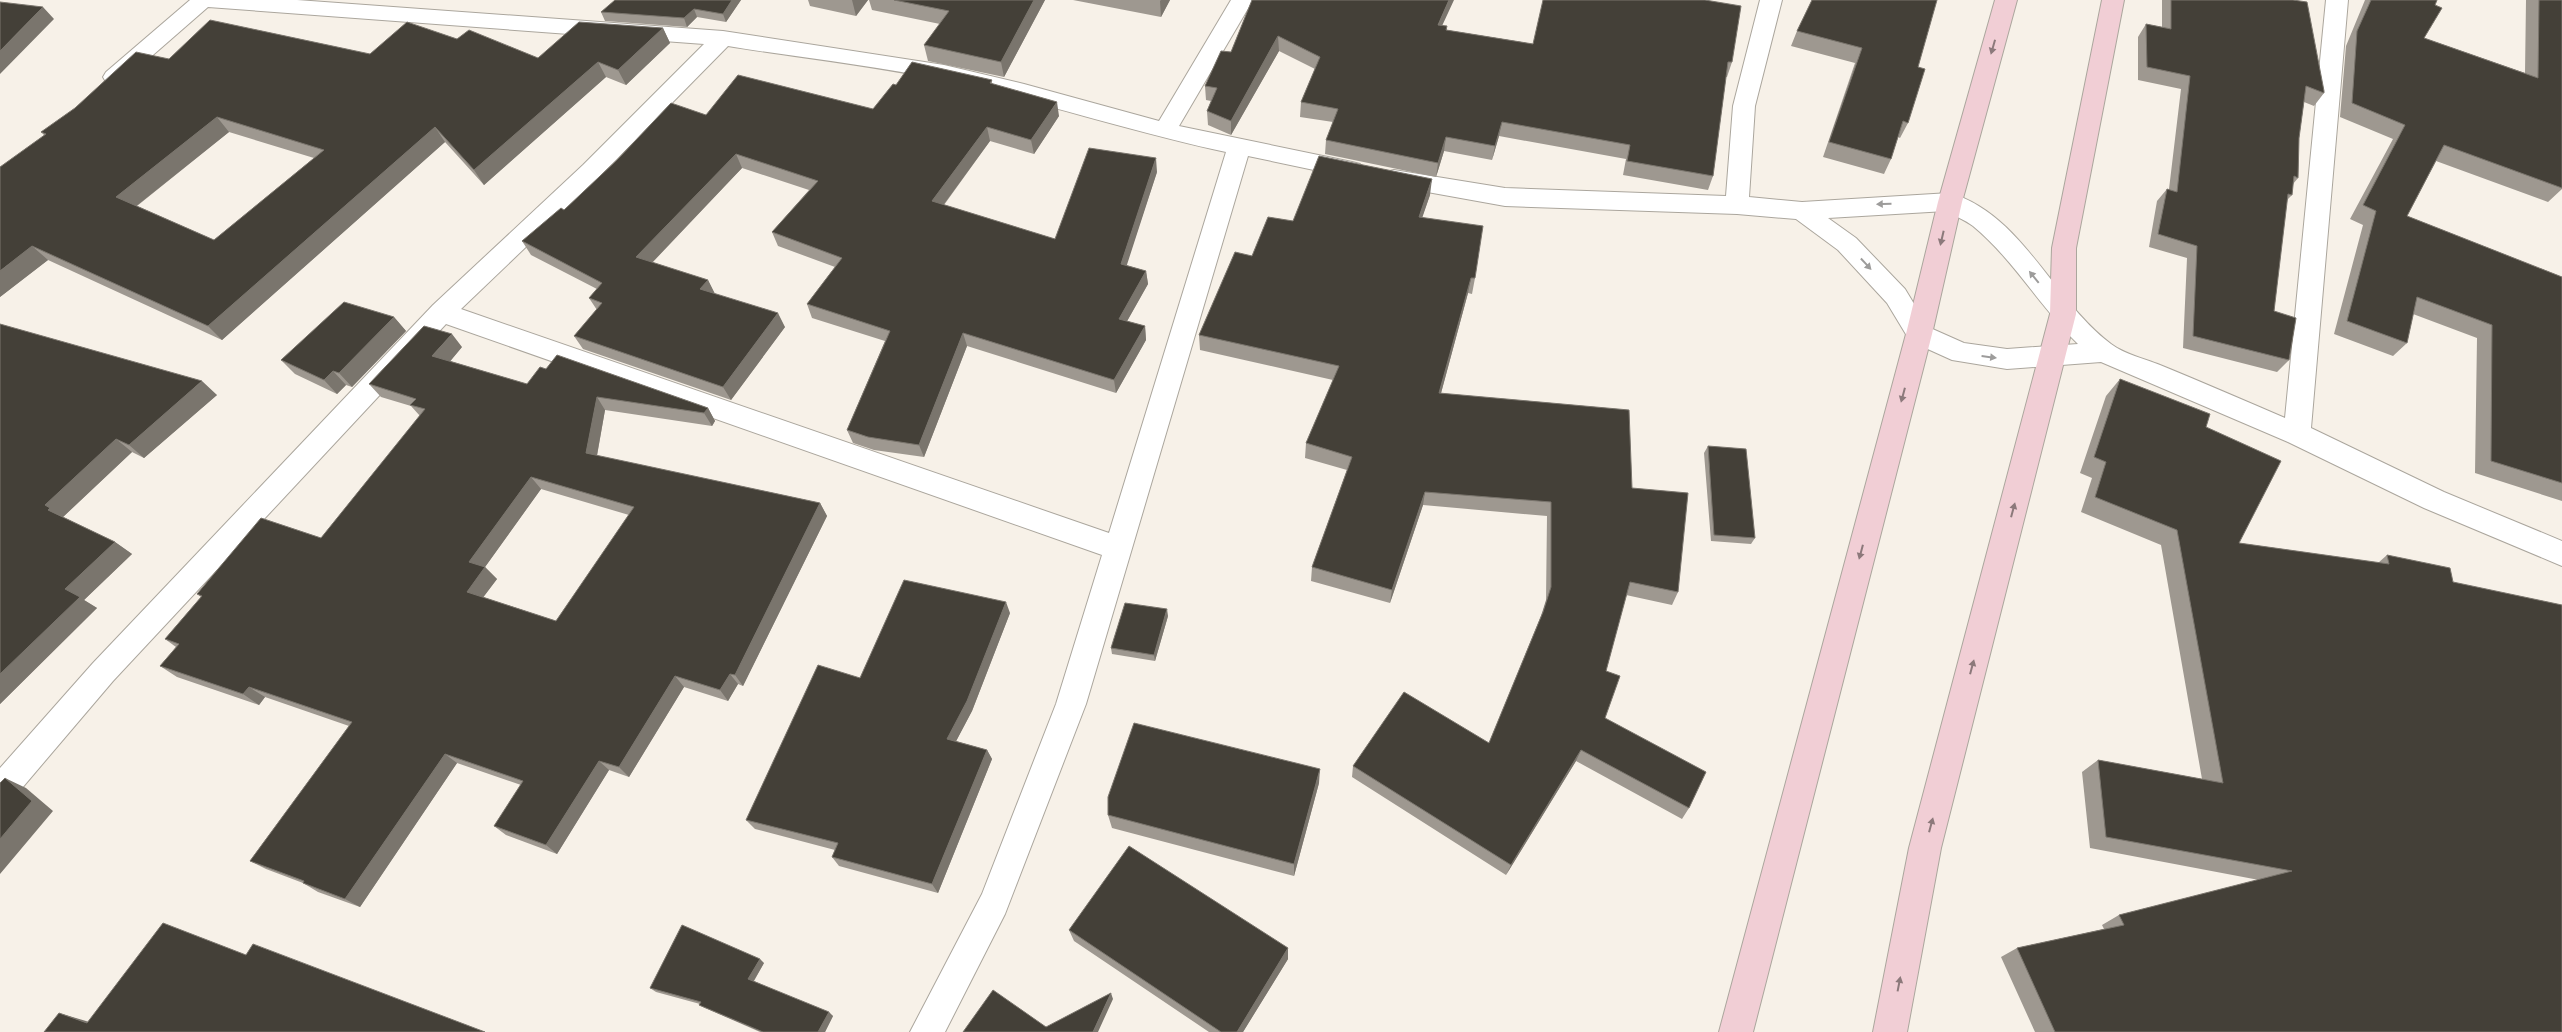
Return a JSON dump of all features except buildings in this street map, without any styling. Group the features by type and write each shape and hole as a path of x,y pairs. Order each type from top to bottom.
{"street":[{"path":"100,90 202,0 295,3 723,38 944,73 1024,92 1165,131 1443,188 1505,197 1737,205 1802,211 1877,204 1950,202 1980,219 2007,244 2064,314 2103,352 2297,434 2434,500 2562,554"},
{"path":"1165,131 1242,0"},
{"path":"1737,205 1744,106 1771,0"},
{"path":"1736,1032 1919,334 1950,202 2006,0"},
{"path":"1890,1032 1925,848 2064,314 2064,248 2113,0"},
{"path":"2297,434 2337,0"},
{"path":"0,791 103,672 442,312 591,171 723,38"},
{"path":"927,1032 994,903 1070,704 1239,147"},
{"path":"1802,211 1847,244 1896,296 1919,334 1961,353 2007,359 2053,354 2103,352"},
{"path":"442,312 1117,548"}]}
